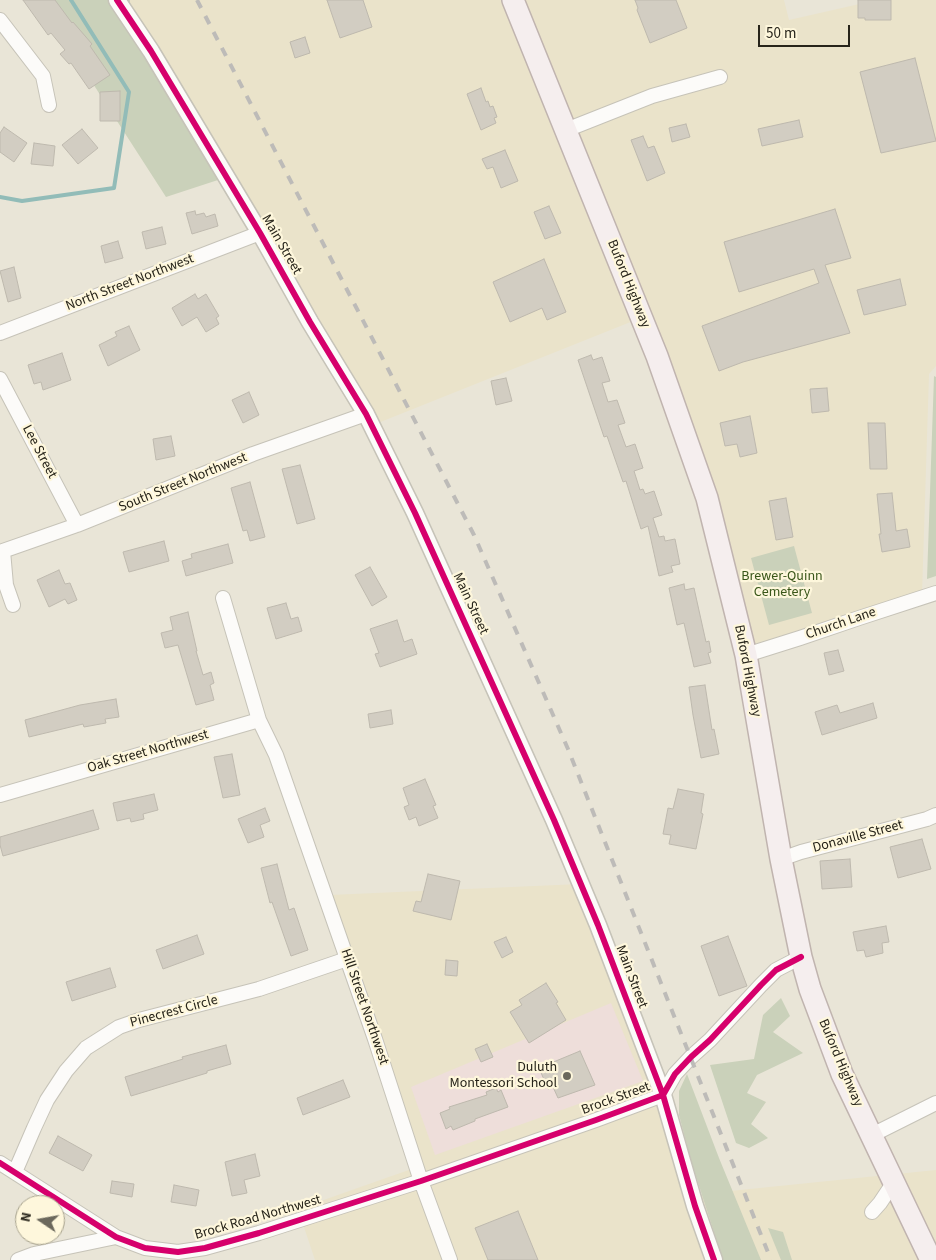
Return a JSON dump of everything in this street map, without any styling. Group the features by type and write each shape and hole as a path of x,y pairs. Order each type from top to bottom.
{"main road":[{"name":"Buford Highway","path":"513,0 657,356 707,498 746,655 781,859 801,957 810,989 842,1074 931,1260"}],"street":[{"name":"Main Street","path":"116,0 150,51 260,233 310,322 366,414 415,513 554,820 598,925 663,1095 695,1206 714,1260"},
{"path":"0,20 43,76 49,104"},
{"path":"566,130 652,96 720,77"},
{"name":"North Street Northwest","path":"0,333 260,233"},
{"name":"Lee Street","path":"0,379 77,525"},
{"name":"South Street Northwest","path":"2,552 77,525 253,454 366,414"},
{"path":"2,552 6,585 13,605"},
{"name":"Church Lane","path":"746,655 936,593"},
{"path":"223,598 259,720"},
{"name":"Hill Street Northwest","path":"259,720 276,755 375,1039 421,1181 450,1260"},
{"name":"Oak Street Northwest","path":"0,795 259,720"},
{"name":"Donaville Street","path":"781,859 936,815"},
{"name":"Brock Street","path":"421,1181 663,1095 675,1074 776,970 801,957"},
{"name":"Pinecrest Circle","path":"15,1172 47,1100 66,1072 86,1048 120,1027 139,1020 259,989 347,959"},
{"path":"872,1135 936,1103"},
{"name":"Brock Road Northwest","path":"0,1164 116,1237 145,1248 178,1252 205,1248 259,1233 421,1181"},
{"path":"872,1212 894,1182"},
{"path":"18,1260 34,1254 116,1237"}],"shaded area":[{"path":"130,0 784,0 789,20 877,0 936,0 936,366 929,374 922,594 738,649 713,546 638,319 363,429 197,137 130,12"},
{"path":"580,884 691,1195 936,1170 936,1260 315,1260 298,1209 423,1165 330,895"},
{"path":"611,1003 643,1081 435,1155 411,1087"}],"green space":[{"path":"39,0 130,0 130,12 221,179 166,197"},
{"path":"934,376 936,377 936,576 927,579"},
{"name":"Brewer-Quinn Cemetery","path":"794,546 812,613 769,625 751,558"},
{"path":"781,998 790,1016 773,1032 803,1053 757,1075 747,1093 766,1102 751,1124 768,1138 749,1148 736,1143 710,1065 754,1059 763,1015"},
{"path":"687,1074 761,1260 723,1260 691,1161 679,1115 679,1091"},
{"path":"768,1228 783,1232 792,1260 781,1260"}],"building":[{"path":"23,0 55,0 72,23 92,44 90,46 110,75 89,89 71,63 69,64 60,54 65,50 51,33 48,35"},
{"path":"327,0 363,0 372,27 340,38"},
{"path":"635,0 676,0 687,28 650,43"},
{"path":"858,0 891,0 891,20 865,20 865,18 858,18"},
{"path":"305,37 310,53 295,58 290,42"},
{"path":"915,58 936,141 881,153 860,72"},
{"path":"481,88 486,102 488,101 490,107 493,106 497,117 494,118 496,123 481,130 467,94"},
{"path":"120,91 120,121 100,121 100,92"},
{"path":"799,120 803,137 762,146 758,129"},
{"path":"686,124 690,137 672,142 669,128"},
{"path":"4,127 27,143 14,162 0,152 0,133"},
{"path":"82,129 98,148 78,164 62,145"},
{"path":"643,136 648,148 654,146 665,173 647,181 631,140"},
{"path":"34,143 55,146 53,166 31,164"},
{"path":"505,150 518,181 501,188 493,167 487,169 482,159"},
{"path":"549,206 561,233 545,239 534,212"},
{"path":"835,209 851,258 825,265 850,333 743,362 719,371 702,326 819,283 814,269 739,292 724,242"},
{"path":"195,211 196,215 204,213 206,217 215,214 218,226 192,234 186,213"},
{"path":"162,227 166,244 146,249 142,232"},
{"path":"118,241 123,258 105,263 101,246"},
{"path":"544,259 566,312 547,320 542,308 510,322 493,282"},
{"path":"14,267 21,298 8,302 0,271"},
{"path":"900,279 906,305 864,315 857,290"},
{"path":"195,294 198,299 206,294 219,316 216,318 219,324 206,332 197,317 182,326 172,308"},
{"path":"129,326 140,350 108,366 99,345 117,336 115,332"},
{"path":"62,353 71,380 43,390 41,382 34,384 28,365"},
{"path":"591,355 593,360 602,357 610,381 602,383 608,402 617,400 625,423 618,425 626,447 635,444 643,468 634,471 640,490 643,489 645,494 654,491 662,515 653,518 659,537 664,536 665,541 675,539 680,564 671,566 673,572 659,576 648,526 641,529 626,481 623,482 607,436 604,437 578,360"},
{"path":"506,378 512,401 496,405 491,381"},
{"path":"827,388 829,411 812,413 810,389"},
{"path":"249,392 259,415 243,423 232,400"},
{"path":"750,416 757,453 740,457 737,444 725,446 720,423"},
{"path":"868,423 885,423 887,469 870,469"},
{"path":"171,436 175,456 156,460 153,439"},
{"path":"300,465 315,519 297,524 282,469"},
{"path":"250,482 265,537 250,541 247,530 243,531 231,488"},
{"path":"892,493 896,531 907,529 910,547 882,552 877,494"},
{"path":"786,498 793,537 776,540 769,501"},
{"path":"164,541 169,561 129,572 123,552"},
{"path":"228,544 233,563 186,576 182,561 192,558 191,554"},
{"path":"370,567 387,597 372,606 355,575"},
{"path":"59,570 65,584 70,583 77,600 68,604 65,599 49,607 37,580"},
{"path":"684,584 685,590 694,588 706,642 709,641 711,652 708,653 711,663 694,667 684,623 677,625 669,588"},
{"path":"286,603 291,619 298,617 302,631 276,639 267,608"},
{"path":"188,612 203,675 211,672 214,683 210,685 214,700 196,705 178,645 165,648 161,633 173,630 170,617"},
{"path":"397,620 404,642 412,639 417,654 380,667 375,654 379,653 370,629"},
{"path":"838,650 844,671 829,675 824,653"},
{"path":"705,685 712,730 714,729 719,754 701,758 689,687"},
{"path":"116,699 119,717 105,719 106,723 84,727 83,724 29,737 25,720 80,705"},
{"path":"873,703 877,718 822,735 815,712 837,705 840,713"},
{"path":"391,710 393,724 370,728 368,714"},
{"path":"232,754 240,795 223,798 214,757"},
{"path":"425,779 436,805 433,806 438,818 419,826 416,817 409,820 404,807 409,805 403,788"},
{"path":"678,789 704,794 701,813 703,814 696,849 669,844 671,835 663,834 668,808 673,809"},
{"path":"154,794 158,810 143,814 144,819 131,822 130,818 117,821 113,803"},
{"path":"265,808 270,821 260,825 264,837 248,843 238,819"},
{"path":"93,810 99,829 3,856 0,837"},
{"path":"922,839 931,869 898,878 890,847"},
{"path":"850,859 852,887 822,889 820,861"},
{"path":"277,864 289,910 294,908 308,950 291,956 272,902 270,903 261,868"},
{"path":"428,874 460,881 451,920 413,911 416,901 421,902"},
{"path":"886,926 889,942 882,943 883,953 866,957 864,950 857,951 853,932"},
{"path":"197,935 204,954 163,969 156,950"},
{"path":"728,936 747,986 719,996 701,946"},
{"path":"506,937 513,952 502,958 494,942"},
{"path":"446,960 458,961 457,976 445,975"},
{"path":"110,968 116,987 72,1001 66,982"},
{"path":"546,983 558,1002 556,1003 566,1020 529,1043 510,1012 522,1005 519,1000"},
{"path":"487,1044 493,1057 481,1062 475,1049"},
{"path":"226,1045 231,1064 131,1096 125,1077 183,1059 182,1057"},
{"name":"Duluth Montessori School","path":"580,1051 595,1085 558,1098 553,1087 548,1089 539,1068"},
{"path":"343,1080 350,1097 303,1115 297,1098"},
{"name":"Duluth Montessori School","path":"496,1088 498,1092 501,1090 508,1107 475,1119 475,1121 453,1130 451,1126 446,1129 440,1113 450,1109 449,1107 487,1095 486,1092"},
{"path":"58,1136 92,1155 83,1171 49,1153"},
{"path":"255,1154 260,1176 244,1180 247,1193 232,1196 225,1162"},
{"path":"112,1181 134,1184 132,1197 110,1193"},
{"path":"174,1185 199,1190 196,1206 171,1202"},
{"path":"518,1211 538,1260 488,1260 475,1228"}],"waterway":[{"path":"0,197 22,201 114,188 129,92 71,0"}],"railway":[{"path":"197,0 474,535 568,749 771,1260"}],"cycle path":[{"path":"117,0 151,51 366,414 415,513 554,820 598,925 663,1095 695,1206 714,1260"},
{"path":"0,1163 116,1237 145,1248 178,1252 205,1248 259,1233 421,1181 663,1095 675,1074 710,1040 761,985 776,970 801,957"}],"place":[{"name":"Duluth Montessori School","path":"567,1076"}]}
